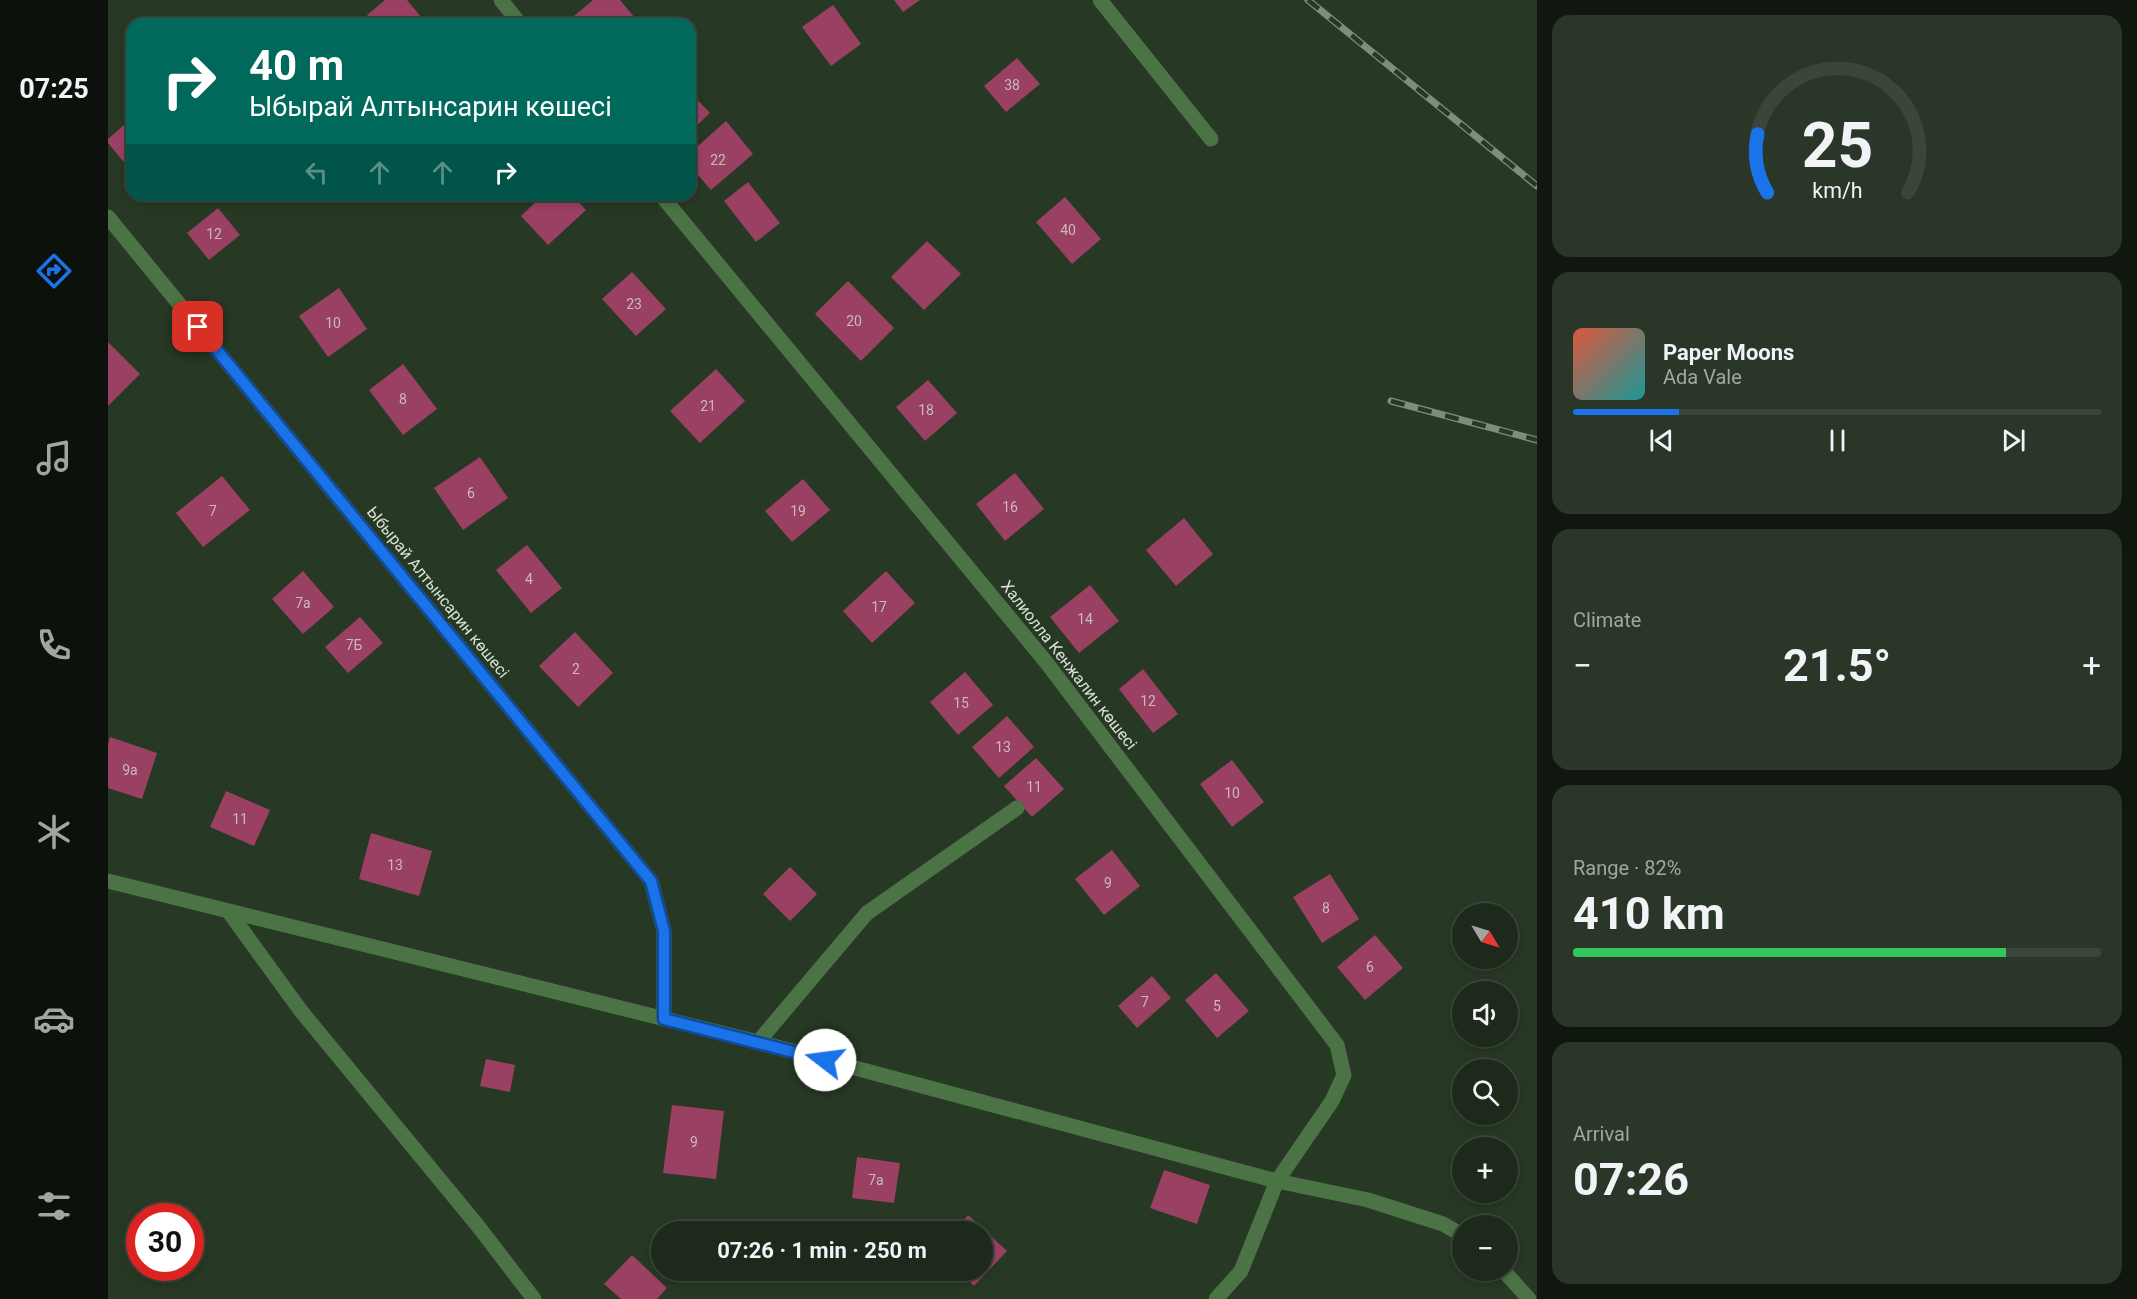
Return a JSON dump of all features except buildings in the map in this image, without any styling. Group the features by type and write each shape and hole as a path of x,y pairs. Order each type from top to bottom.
{"street":[{"path":"501,0 515,18"},
{"path":"1100,0 1211,139"},
{"name":"Халиолла Кенжалин көшесі","path":"666,201 1046,662 1337,1045 1344,1075 1332,1101 1277,1181 1240,1271 1216,1299"},
{"name":"Ыбырай Алтынсарин көшесі","path":"108,217 651,881 664,931 664,1019"},
{"path":"758,1042 867,913 1017,808"},
{"path":"108,881 758,1042 1277,1181 1368,1200 1443,1224 1452,1229"},
{"path":"229,912 301,1011 478,1226 534,1299"},
{"path":"1513,1281 1529,1299"}],"railway":[{"path":"1308,0 1537,186"},
{"path":"1391,401 1537,440"}],"route":[{"path":"198,327 651,881 664,931 664,1019 825,1060"}]}
